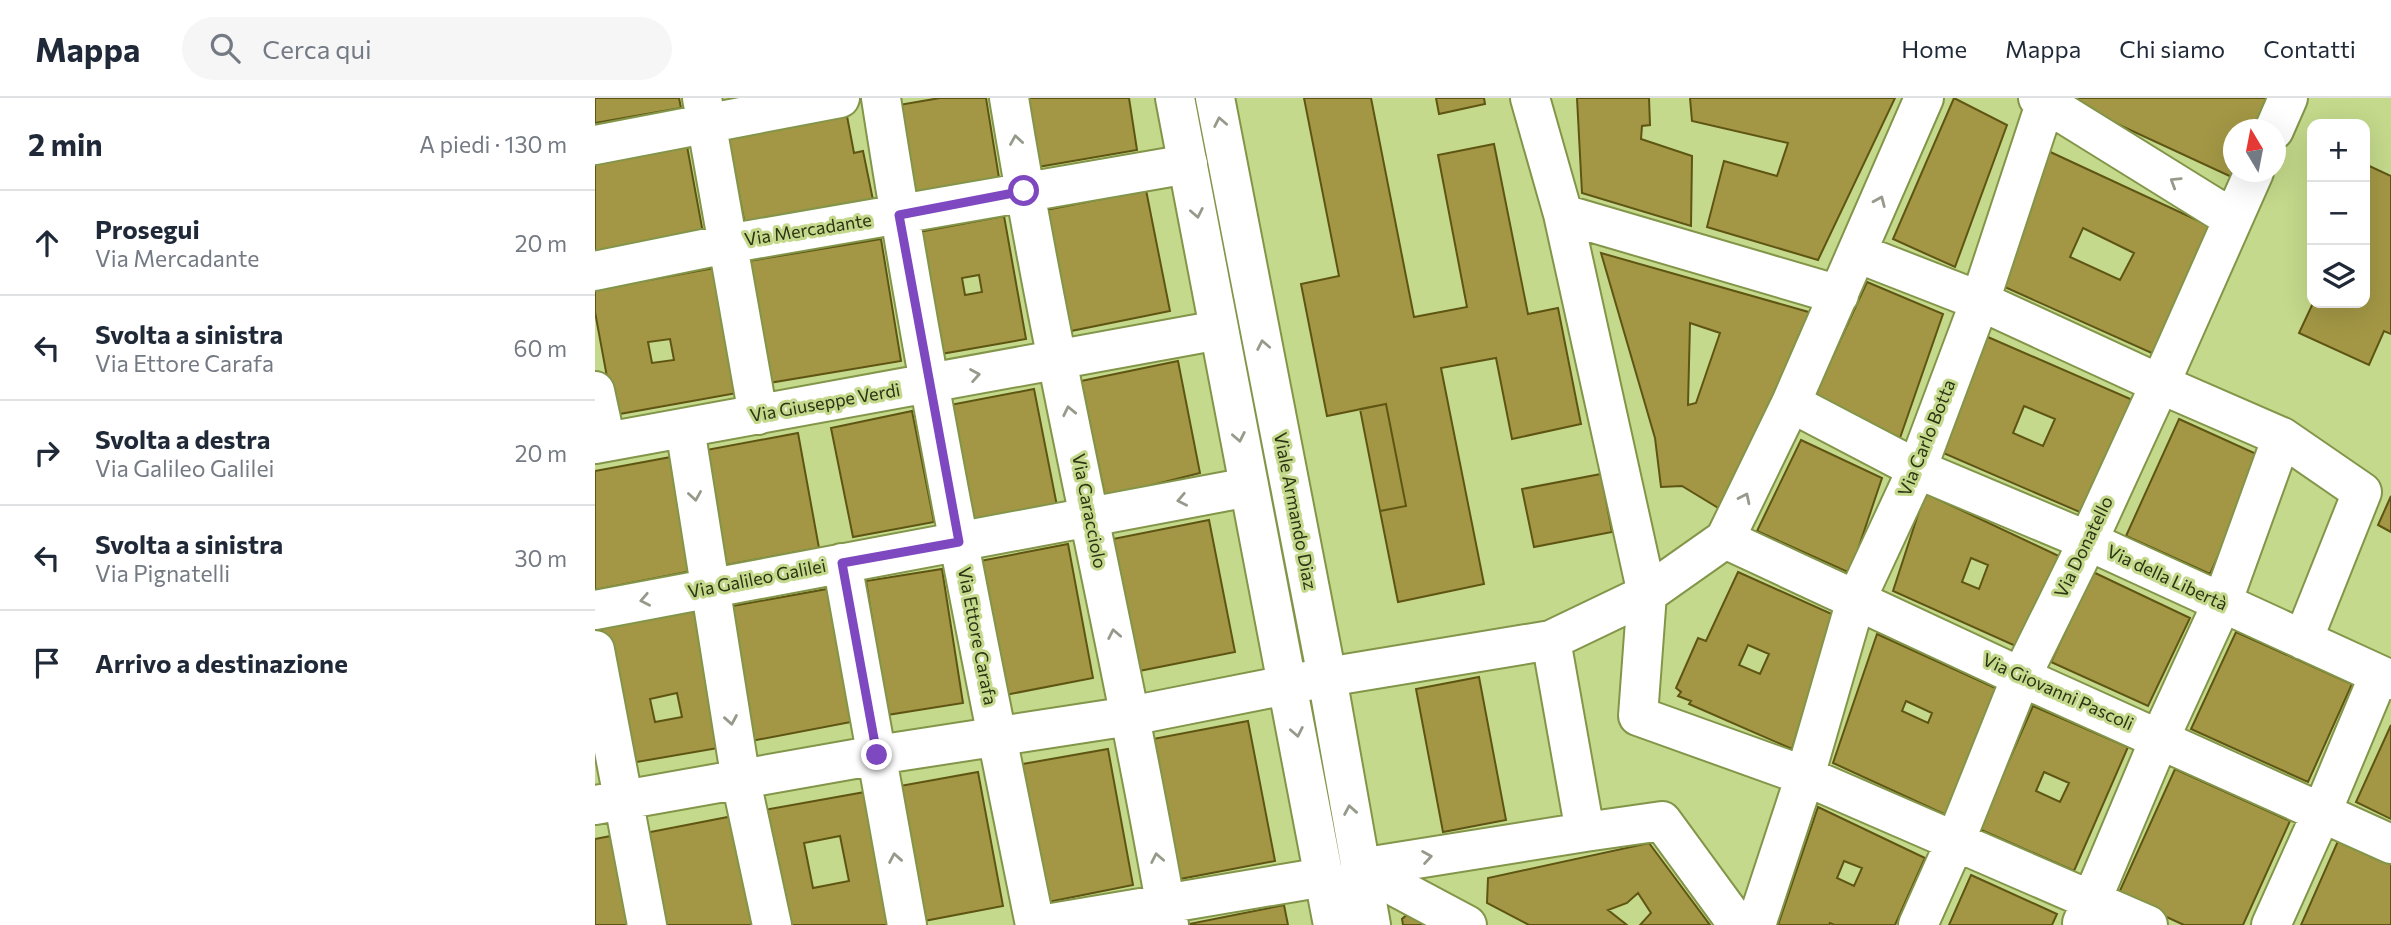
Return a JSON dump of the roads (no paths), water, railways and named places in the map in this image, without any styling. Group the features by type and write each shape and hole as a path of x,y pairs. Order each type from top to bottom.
{"street":[{"path":"595,145 704,111 840,98"},
{"name":"Via Ettore Carafa","path":"881,98 899,215 959,542 996,737 1037,925"},
{"name":"Via Caracciolo","path":"1009,98 1024,191 1091,518 1167,915"},
{"path":"1175,98 1333,925"},
{"name":"Viale Armando Diaz","path":"1216,98 1327,677 1371,925"},
{"path":"1529,98 1563,214 1647,594 1639,716 1805,776 1955,842 2086,913 2148,925"},
{"path":"610,802 877,755 1130,716 1327,677 1551,640 1647,594 1725,539 1791,403 1924,98"},
{"path":"2279,119 2288,98"},
{"path":"2043,99 2233,219"},
{"name":"Via Carlo Botta","path":"1756,925 1805,776 1856,600 1917,469 1980,300 2043,99"},
{"path":"704,111 758,415"},
{"name":"Via Mercadante","path":"595,271 727,244 1188,164"},
{"name":"Via Donatello","path":"1918,925 1955,842 2021,677 2088,541 2250,182"},
{"path":"1563,214 1839,295"},
{"path":"1857,253 1980,300 2160,384 2282,437 2362,492 2303,640"},
{"name":"Via Giuseppe Verdi","path":"600,443 1219,330"},
{"path":"595,391 600,443"},
{"name":"Via della Libertà","path":"1791,403 1917,469 2088,541 2385,678"},
{"path":"685,428 741,781 772,925"},
{"path":"2086,913 2160,738 2222,603 2282,437"},
{"name":"Via Galileo Galilei","path":"595,610 1249,487"},
{"name":"Via Giovanni Pascoli","path":"1725,539 2021,677 2391,844"},
{"path":"842,563 907,925"},
{"path":"1551,640 1585,832"},
{"path":"595,650 610,802 646,925"},
{"path":"2271,925 2385,678"},
{"path":"1360,868 1662,821 1738,925"},
{"path":"1360,868 1467,925"},
{"path":"1037,925 1167,915 1324,877"}]}
